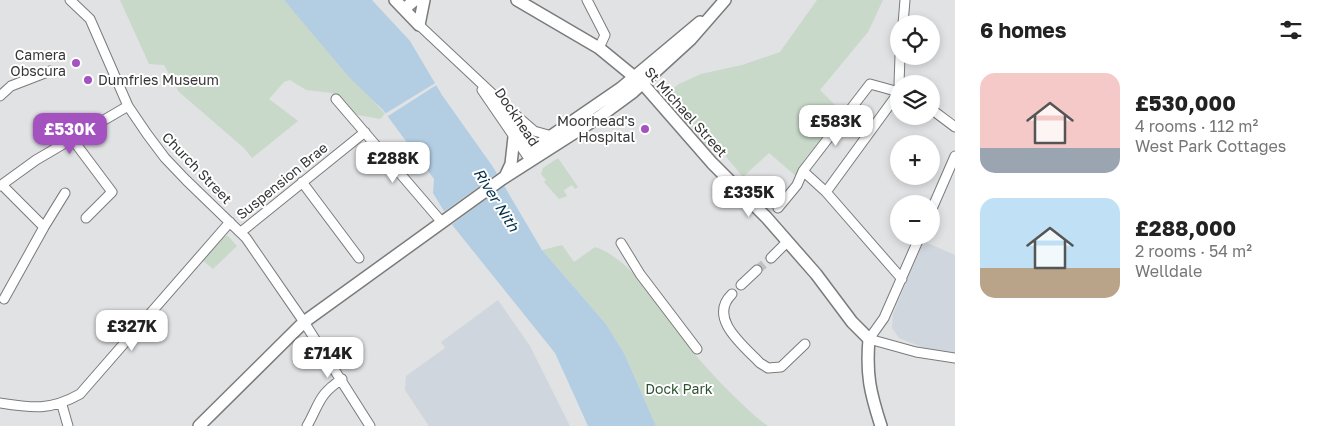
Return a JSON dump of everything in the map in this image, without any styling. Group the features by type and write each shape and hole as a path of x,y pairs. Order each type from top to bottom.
{"main road":[{"path":"395,0 419,24"},
{"path":"404,9 415,0"},
{"path":"419,24 424,0"},
{"name":"St Michael Street","path":"517,0 599,48 638,80 712,162 766,218 830,290 852,322 869,339"},
{"path":"199,426 304,322 504,178 599,117 638,80 691,39 725,0"},
{"path":"530,160 538,145 638,80"},
{"path":"504,178 511,164 514,138"},
{"path":"869,339 867,363 869,389 880,426"}],"street":[{"name":"Church Street","path":"70,0 90,19 128,106 165,158 241,232 271,272 370,426"},
{"path":"588,0 605,35 599,48"},
{"path":"904,15 905,0"},
{"name":"Dockhead","path":"419,24 500,101 528,143 530,160"},
{"path":"0,96 11,86 50,71"},
{"name":"Dockhead","path":"476,79 530,160"},
{"path":"778,208 797,185 803,171 870,84 890,90"},
{"path":"336,99 440,220"},
{"path":"500,101 534,131 552,136"},
{"path":"826,192 890,104"},
{"path":"44,227 1,185 36,160 128,106"},
{"path":"940,116 955,127"},
{"name":"Suspension Brae","path":"241,232 365,132"},
{"path":"72,140 112,192 86,218"},
{"path":"938,195 955,156"},
{"path":"803,171 826,192 902,279"},
{"path":"302,182 359,258"},
{"path":"4,300 65,193"},
{"path":"0,403 28,408 62,404 80,394 230,222"},
{"path":"771,258 787,242"},
{"path":"621,243 697,349"},
{"path":"916,245 884,318 869,339 915,352 955,358"},
{"path":"741,285 758,270"},
{"path":"732,294 726,299 722,309 725,323 760,363 768,368 781,367 805,344"},
{"path":"307,426 320,399 328,389 342,380"},
{"path":"62,404 68,426"}],"shaded area":[{"path":"921,245 932,245 955,255 955,353 927,349 899,338 892,328 893,314"},
{"path":"498,300 530,346 570,426 429,426 405,390 406,376 445,348 441,342"}],"green space":[{"path":"120,0 284,0 385,114 380,119 358,115 332,93 306,90 290,80 284,82 269,99 298,121 252,158 244,148 179,92 164,65 149,64"},
{"path":"817,0 883,0 868,32 820,90 842,112 804,160 796,176 769,153 743,177 713,141 705,145 667,93 679,84 701,74 742,65 780,52"},
{"path":"558,158 578,187 575,189 572,185 564,190 567,196 559,199 544,182 546,180 541,174 543,168"},
{"path":"224,236 228,236 237,246 213,269 202,260"},
{"name":"Dock Park","path":"562,245 574,262 595,247 610,254 624,265 638,278 701,361 740,402 768,426 656,426 625,355 606,324 542,250"}],"water":[{"name":"River Nith","path":"284,0 372,0 410,41 442,95 493,167 542,250 606,324 625,355 656,426 588,426 555,353 453,226 433,193 434,179 383,110 349,77"}],"pier":[{"path":"437,82 438,84 385,118 383,115"},
{"path":"499,172 506,184 450,226 442,213"}],"tunnel":[{"path":"757,270 771,258"}],"place":[{"name":"Camera Obscura","path":"76,63"},
{"name":"Dumfries Museum","path":"88,80"},
{"name":"Moorhead's Hospital","path":"645,129"}]}
